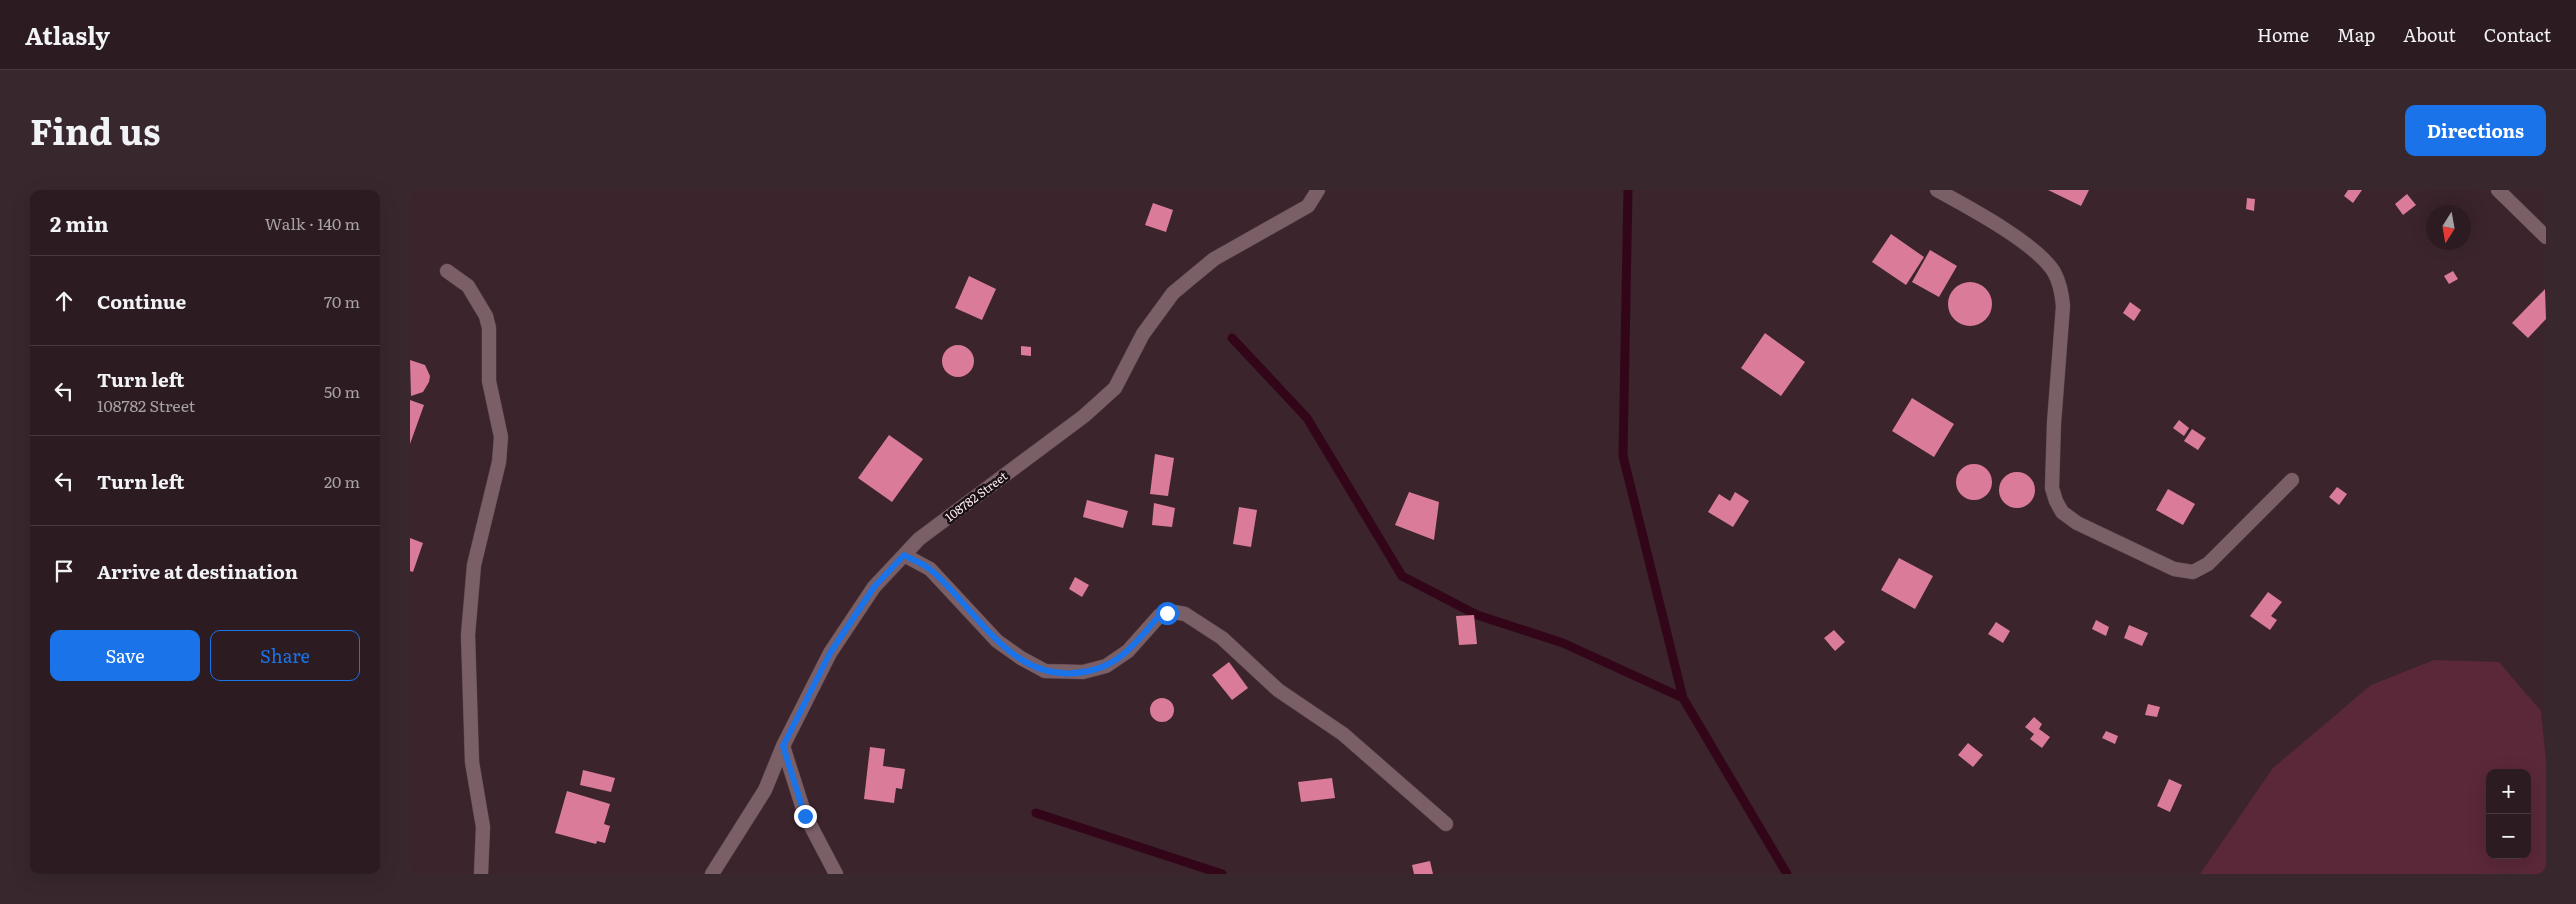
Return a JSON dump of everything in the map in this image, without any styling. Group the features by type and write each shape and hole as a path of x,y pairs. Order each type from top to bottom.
{"street":[{"name":"108782 Street","path":"712,874 765,790 783,746 830,653 874,587 919,539 1084,416 1116,388 1143,334 1173,293 1214,259 1308,206 1318,190"},
{"path":"1937,190 1982,214 2041,256 2054,272 2061,288 2063,306 2054,423 2052,488 2062,512 2077,524 2136,552 2174,569 2193,572 2208,564 2292,480"},
{"path":"2498,190 2546,238"},
{"path":"2530,222 2546,227"},
{"path":"447,271 468,286 486,316 489,344 489,381 501,437 499,462 474,565 468,635 472,762 483,827 481,874"},
{"path":"904,555 930,569 997,641 1021,658 1046,671 1083,672 1106,666 1128,651 1160,615 1174,612 1185,614 1222,638 1278,690 1343,734 1446,824"},
{"path":"783,746 805,816 836,874"}],"shaded area":[{"path":"2434,660 2499,662 2541,711 2546,761 2546,874 2200,874 2273,768 2371,685"}],"building":[{"path":"2048,190 2089,190 2081,206"},
{"path":"2348,190 2362,190 2353,203 2344,196"},
{"path":"2407,194 2416,205 2403,215 2395,204"},
{"path":"2247,198 2255,199 2254,211 2246,209"},
{"path":"1153,203 1173,210 1166,232 1145,225"},
{"path":"1891,234 1924,257 1906,285 1872,262"},
{"path":"1930,250 1957,266 1939,297 1912,282"},
{"path":"2453,271 2458,279 2449,284 2444,276"},
{"path":"969,276 996,289 982,320 955,308"},
{"path":"1970,282 1982,286 1988,292 1992,304 1988,316 1982,322 1970,326 1958,322 1952,316 1948,304 1952,292 1958,286"},
{"path":"2545,289 2546,319 2528,338 2512,323"},
{"path":"2130,302 2141,310 2134,321 2123,313"},
{"path":"1765,333 1805,362 1781,396 1741,368"},
{"path":"958,345 964,346 969,350 973,355 973,367 969,372 964,376 958,377 952,376 947,372 943,367 942,361 943,355 947,350 952,346"},
{"path":"1021,346 1031,347 1031,356 1021,355"},
{"path":"410,360 425,365 430,376 423,392 411,396"},
{"path":"1912,398 1954,424 1934,457 1892,431"},
{"path":"410,400 424,405 410,444"},
{"path":"2179,420 2189,428 2184,436 2173,428"},
{"path":"2192,429 2206,438 2198,450 2184,441"},
{"path":"889,435 923,459 892,502 858,478"},
{"path":"1155,454 1174,458 1168,496 1150,494"},
{"path":"1974,464 1981,465 1987,469 1991,475 1991,489 1987,495 1981,499 1974,500 1967,499 1961,495 1957,489 1956,482 1957,475 1961,469 1967,465"},
{"path":"2017,472 2024,473 2030,477 2034,483 2034,497 2030,503 2024,507 2017,508 2010,507 2004,503 2000,497 1999,490 2000,483 2004,477 2010,473"},
{"path":"2337,487 2347,494 2339,505 2329,497"},
{"path":"2168,489 2195,504 2183,525 2156,510"},
{"path":"1409,492 1439,502 1434,540 1395,525"},
{"path":"1735,492 1749,501 1733,527 1708,512 1719,494 1730,501"},
{"path":"1087,500 1128,511 1123,528 1083,517"},
{"path":"1154,503 1175,508 1172,527 1152,525"},
{"path":"1239,507 1257,510 1251,547 1233,544"},
{"path":"410,538 423,543 413,572 410,571"},
{"path":"1899,558 1933,576 1915,609 1881,590"},
{"path":"1075,577 1089,585 1082,597 1069,589"},
{"path":"2268,592 2282,602 2271,616 2277,620 2270,630 2250,616"},
{"path":"1474,615 1477,644 1459,645 1456,616"},
{"path":"2096,620 2109,627 2106,636 2092,629"},
{"path":"1996,622 2010,631 2003,643 1988,634"},
{"path":"2129,625 2148,633 2142,646 2124,638"},
{"path":"1834,630 1845,642 1835,651 1824,638"},
{"path":"1229,662 1248,688 1232,700 1212,675"},
{"path":"1162,698 1171,701 1174,710 1171,719 1162,722 1153,719 1150,710 1153,701"},
{"path":"2148,704 2160,707 2157,717 2145,715"},
{"path":"2034,717 2042,724 2039,729 2050,737 2042,748 2030,739 2034,734 2025,727"},
{"path":"2106,731 2118,736 2115,744 2102,738"},
{"path":"1968,743 1983,755 1973,767 1958,755"},
{"path":"870,747 885,749 883,766 905,769 902,789 896,788 894,803 864,799"},
{"path":"583,770 615,778 611,792 580,785"},
{"path":"1332,778 1335,798 1301,802 1298,782"},
{"path":"2169,779 2182,785 2170,812 2157,806"},
{"path":"567,791 610,804 604,824 610,826 605,843 597,841 596,844 555,833"},
{"path":"1430,861 1433,874 1414,874 1412,865"}],"waterway":[{"path":"1628,190 1623,456 1683,698 1787,874"},
{"path":"1232,338 1307,418 1402,576 1477,615 1563,643 1683,698"},
{"path":"1036,813 1222,874"}],"route":[{"path":"805,816 783,746 830,653 874,587 904,555 930,569 997,641 1036,668 1046,671 1059,673 1083,672 1106,666 1128,651 1160,615 1167,613"}]}
